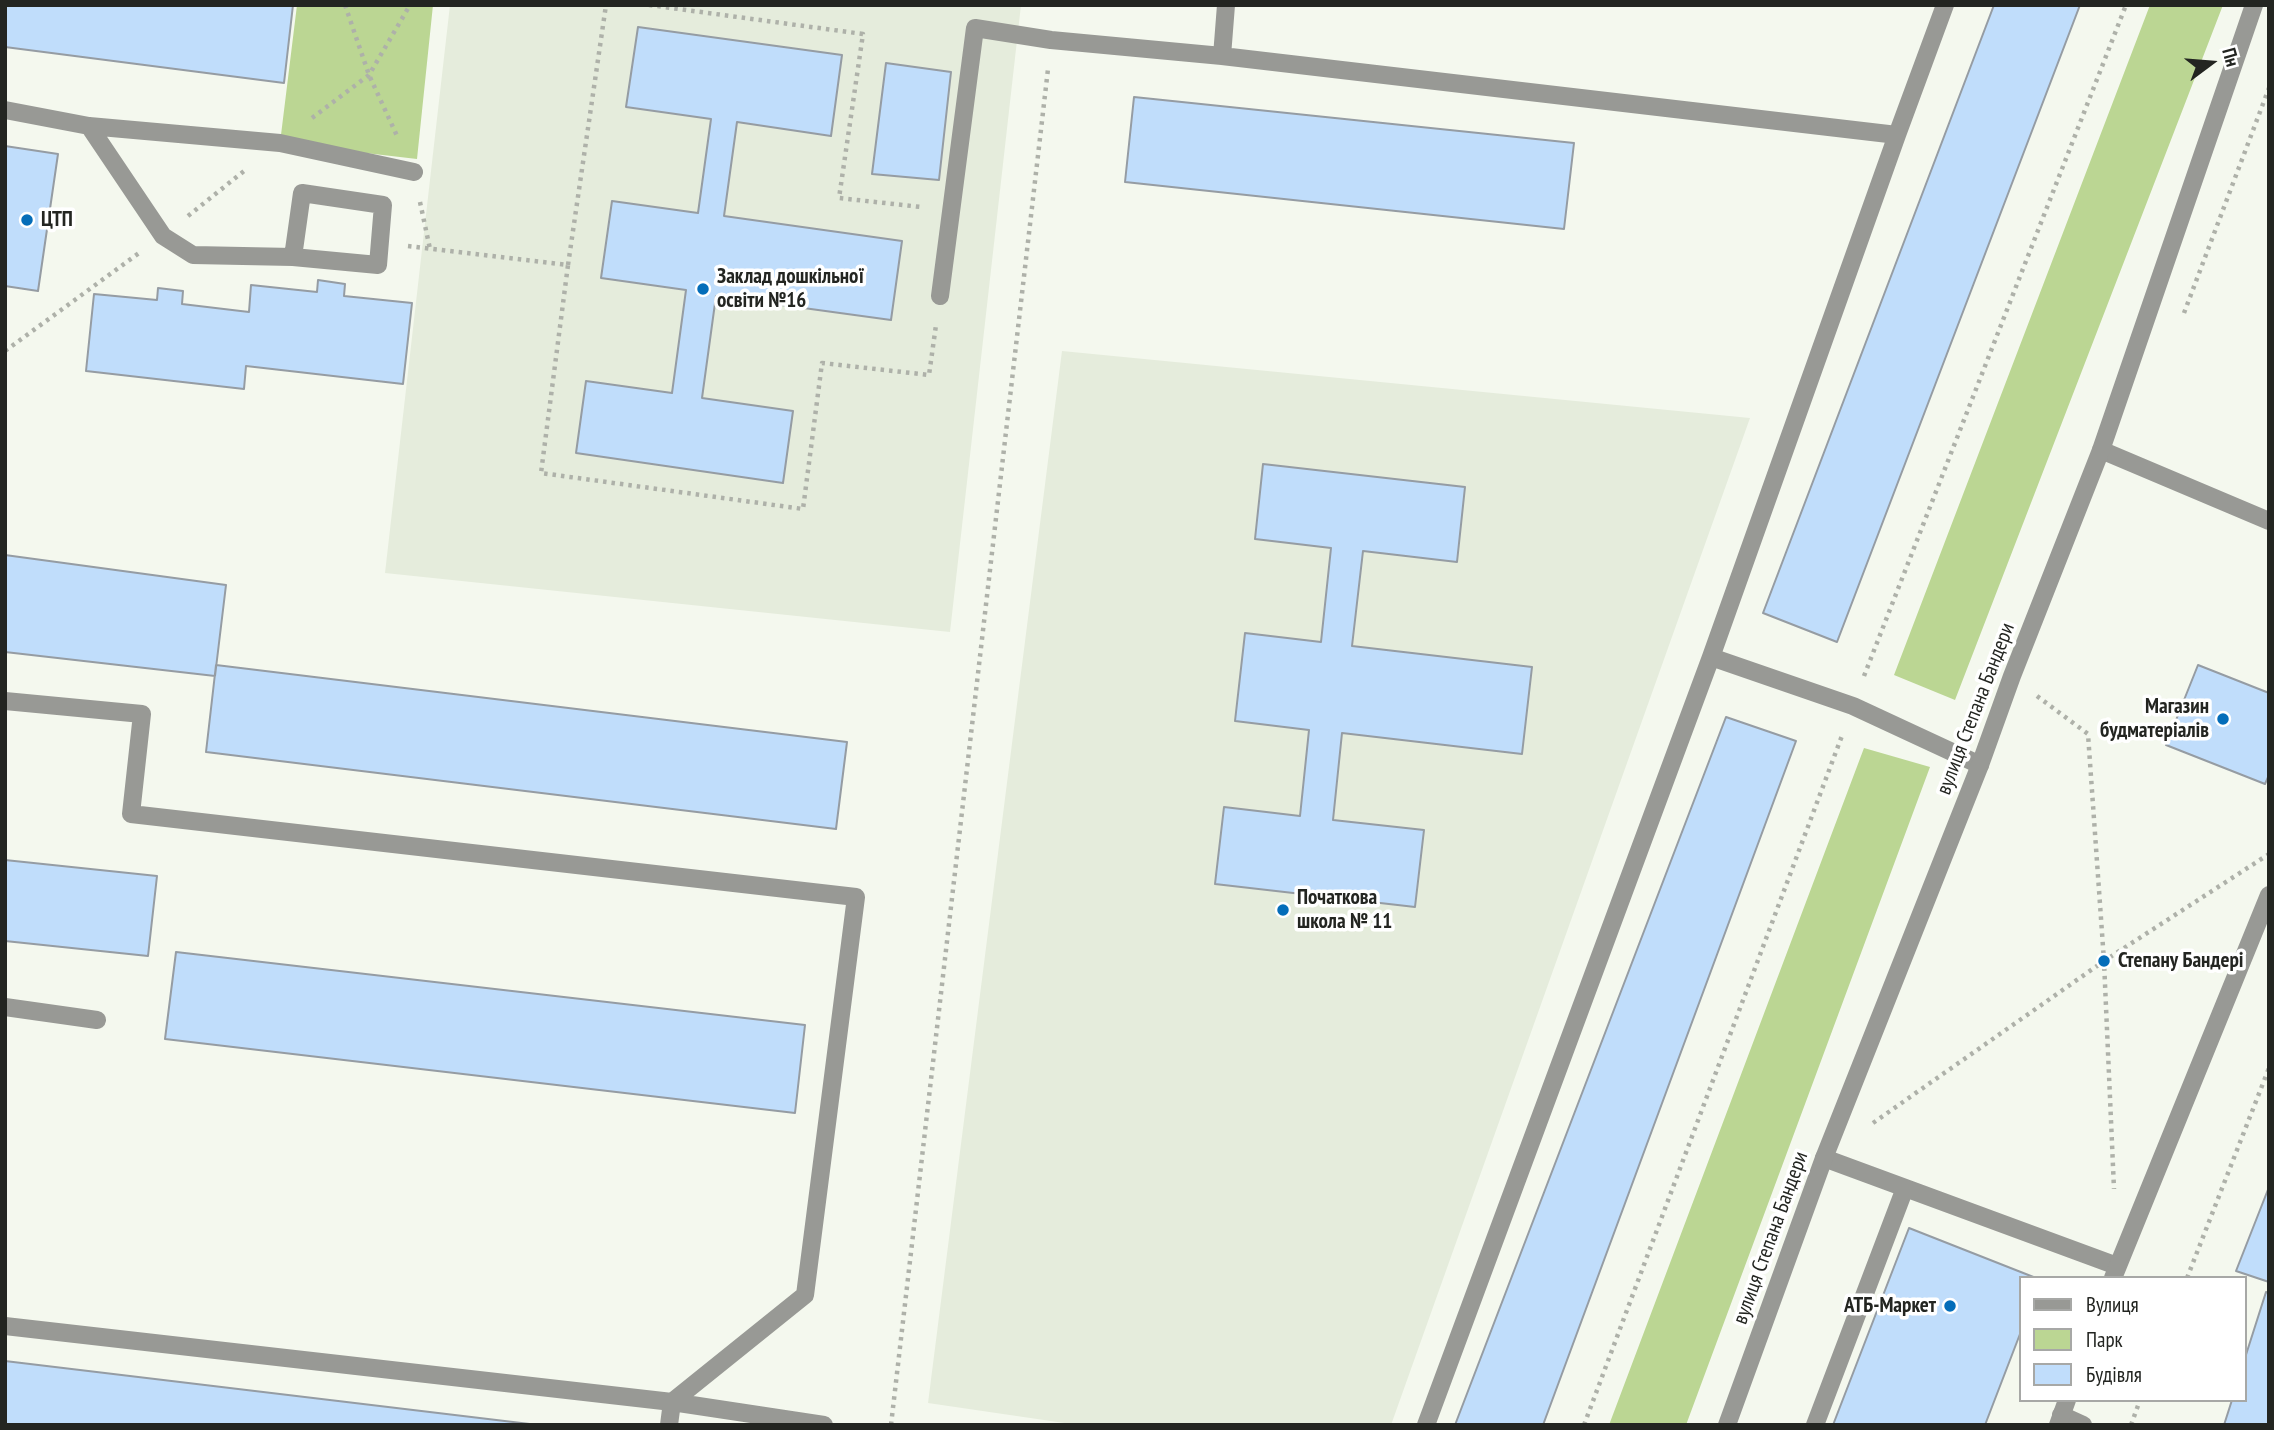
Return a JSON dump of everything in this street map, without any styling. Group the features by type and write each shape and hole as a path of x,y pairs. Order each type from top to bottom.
{"street":[{"path":"1222,55 1226,5"},
{"path":"1426,1425 1711,657 1896,135 1945,5"},
{"name":"вулиця Степана Бандери","path":"1727,1425 1824,1158 2101,450 2254,5"},
{"path":"940,296 975,28 1052,40 1222,55 1896,135"},
{"path":"5,110 89,126 280,142 414,172"},
{"path":"89,126 163,236 194,255 293,257 378,264 383,205 302,193 293,257"},
{"path":"2101,450 2269,521"},
{"path":"1711,657 1853,706 1980,765"},
{"path":"5,701 142,714 131,814 856,897 805,1295 672,1402 669,1425"},
{"path":"1824,1158 2115,1272 2269,895"},
{"path":"5,1007 97,1020"},
{"path":"1815,1425 1905,1188"},
{"path":"5,1326 672,1402 824,1425"},
{"path":"2062,1413 2083,1425"}],"path":[{"path":"345,5 369,75 414,172 430,249 568,265"},
{"path":"606,5 541,472 803,509 822,363 929,374 940,296"},
{"path":"649,5 863,34 839,198 951,211"},
{"path":"891,1425 1052,40"},
{"path":"5,351 163,236"},
{"path":"2012,676 2088,734 2104,961 2114,1197"},
{"path":"1869,1126 2104,961 2269,854"},
{"path":"2189,1276 2269,1068"},
{"path":"2130,1425 2139,1402"}],"shaded area":[{"name":"Заклад дошкільної освіти №16","path":"450,5 1021,5 950,632 385,573"},
{"name":"Початкова школа № 11","path":"1062,351 1750,418 1391,1425 1078,1425 928,1403"}],"green space":[{"path":"297,5 433,5 417,159 280,143"},
{"path":"2150,5 2223,5 1955,700 1894,675"},
{"path":"1864,748 1930,767 1686,1425 1609,1425"}],"building":[{"path":"5,5 293,5 284,83 5,47"},
{"path":"1994,5 2080,5 1837,642 1763,613"},
{"path":"638,27 842,55 831,136 737,122 724,216 902,241 891,320 716,296 702,398 793,411 783,483 576,453 586,381 672,393 686,290 601,278 612,201 698,213 711,119 626,107"},
{"path":"886,63 951,72 939,180 872,174"},
{"path":"1134,97 1574,143 1564,229 1125,182"},
{"name":"ЦТП","path":"5,146 58,154 38,291 5,286"},
{"path":"318,280 345,284 344,296 412,303 403,384 246,366 244,389 86,371 94,294 157,300 158,288 183,291 182,304 249,312 251,285 317,292"},
{"path":"1263,464 1465,487 1457,562 1363,551 1352,646 1532,667 1522,754 1342,733 1333,820 1424,830 1415,907 1215,884 1224,807 1300,816 1309,730 1235,721 1245,633 1321,642 1331,548 1255,539"},
{"path":"5,555 226,585 215,676 5,652"},
{"path":"216,665 847,742 836,829 206,752"},
{"name":"Магазин будматеріалів","path":"2198,665 2269,693 2269,775 2265,784 2166,745"},
{"path":"1726,717 1796,741 1543,1425 1455,1425"},
{"path":"5,860 157,876 148,956 5,941"},
{"path":"176,952 805,1025 795,1113 165,1039"},
{"path":"2269,1187 2269,1282 2236,1271"},
{"name":"АТБ-Маркет","path":"1909,1228 2031,1276 2018,1276 2018,1339 1985,1425 1833,1425"},
{"path":"2266,1292 2269,1293 2269,1425 2224,1425 2231,1402 2246,1402 2246,1355"},
{"path":"5,1361 538,1425 5,1425"}],"place":[{"name":"ЦТП","path":"27,220"},
{"name":"Заклад дошкільної освіти №16","path":"703,289"},
{"name":"Магазин будматеріалів","path":"2223,719"},
{"name":"Початкова школа № 11","path":"1283,910"},
{"name":"Степану Бандері","path":"2104,961"},
{"name":"АТБ-Маркет","path":"1950,1306"}]}
